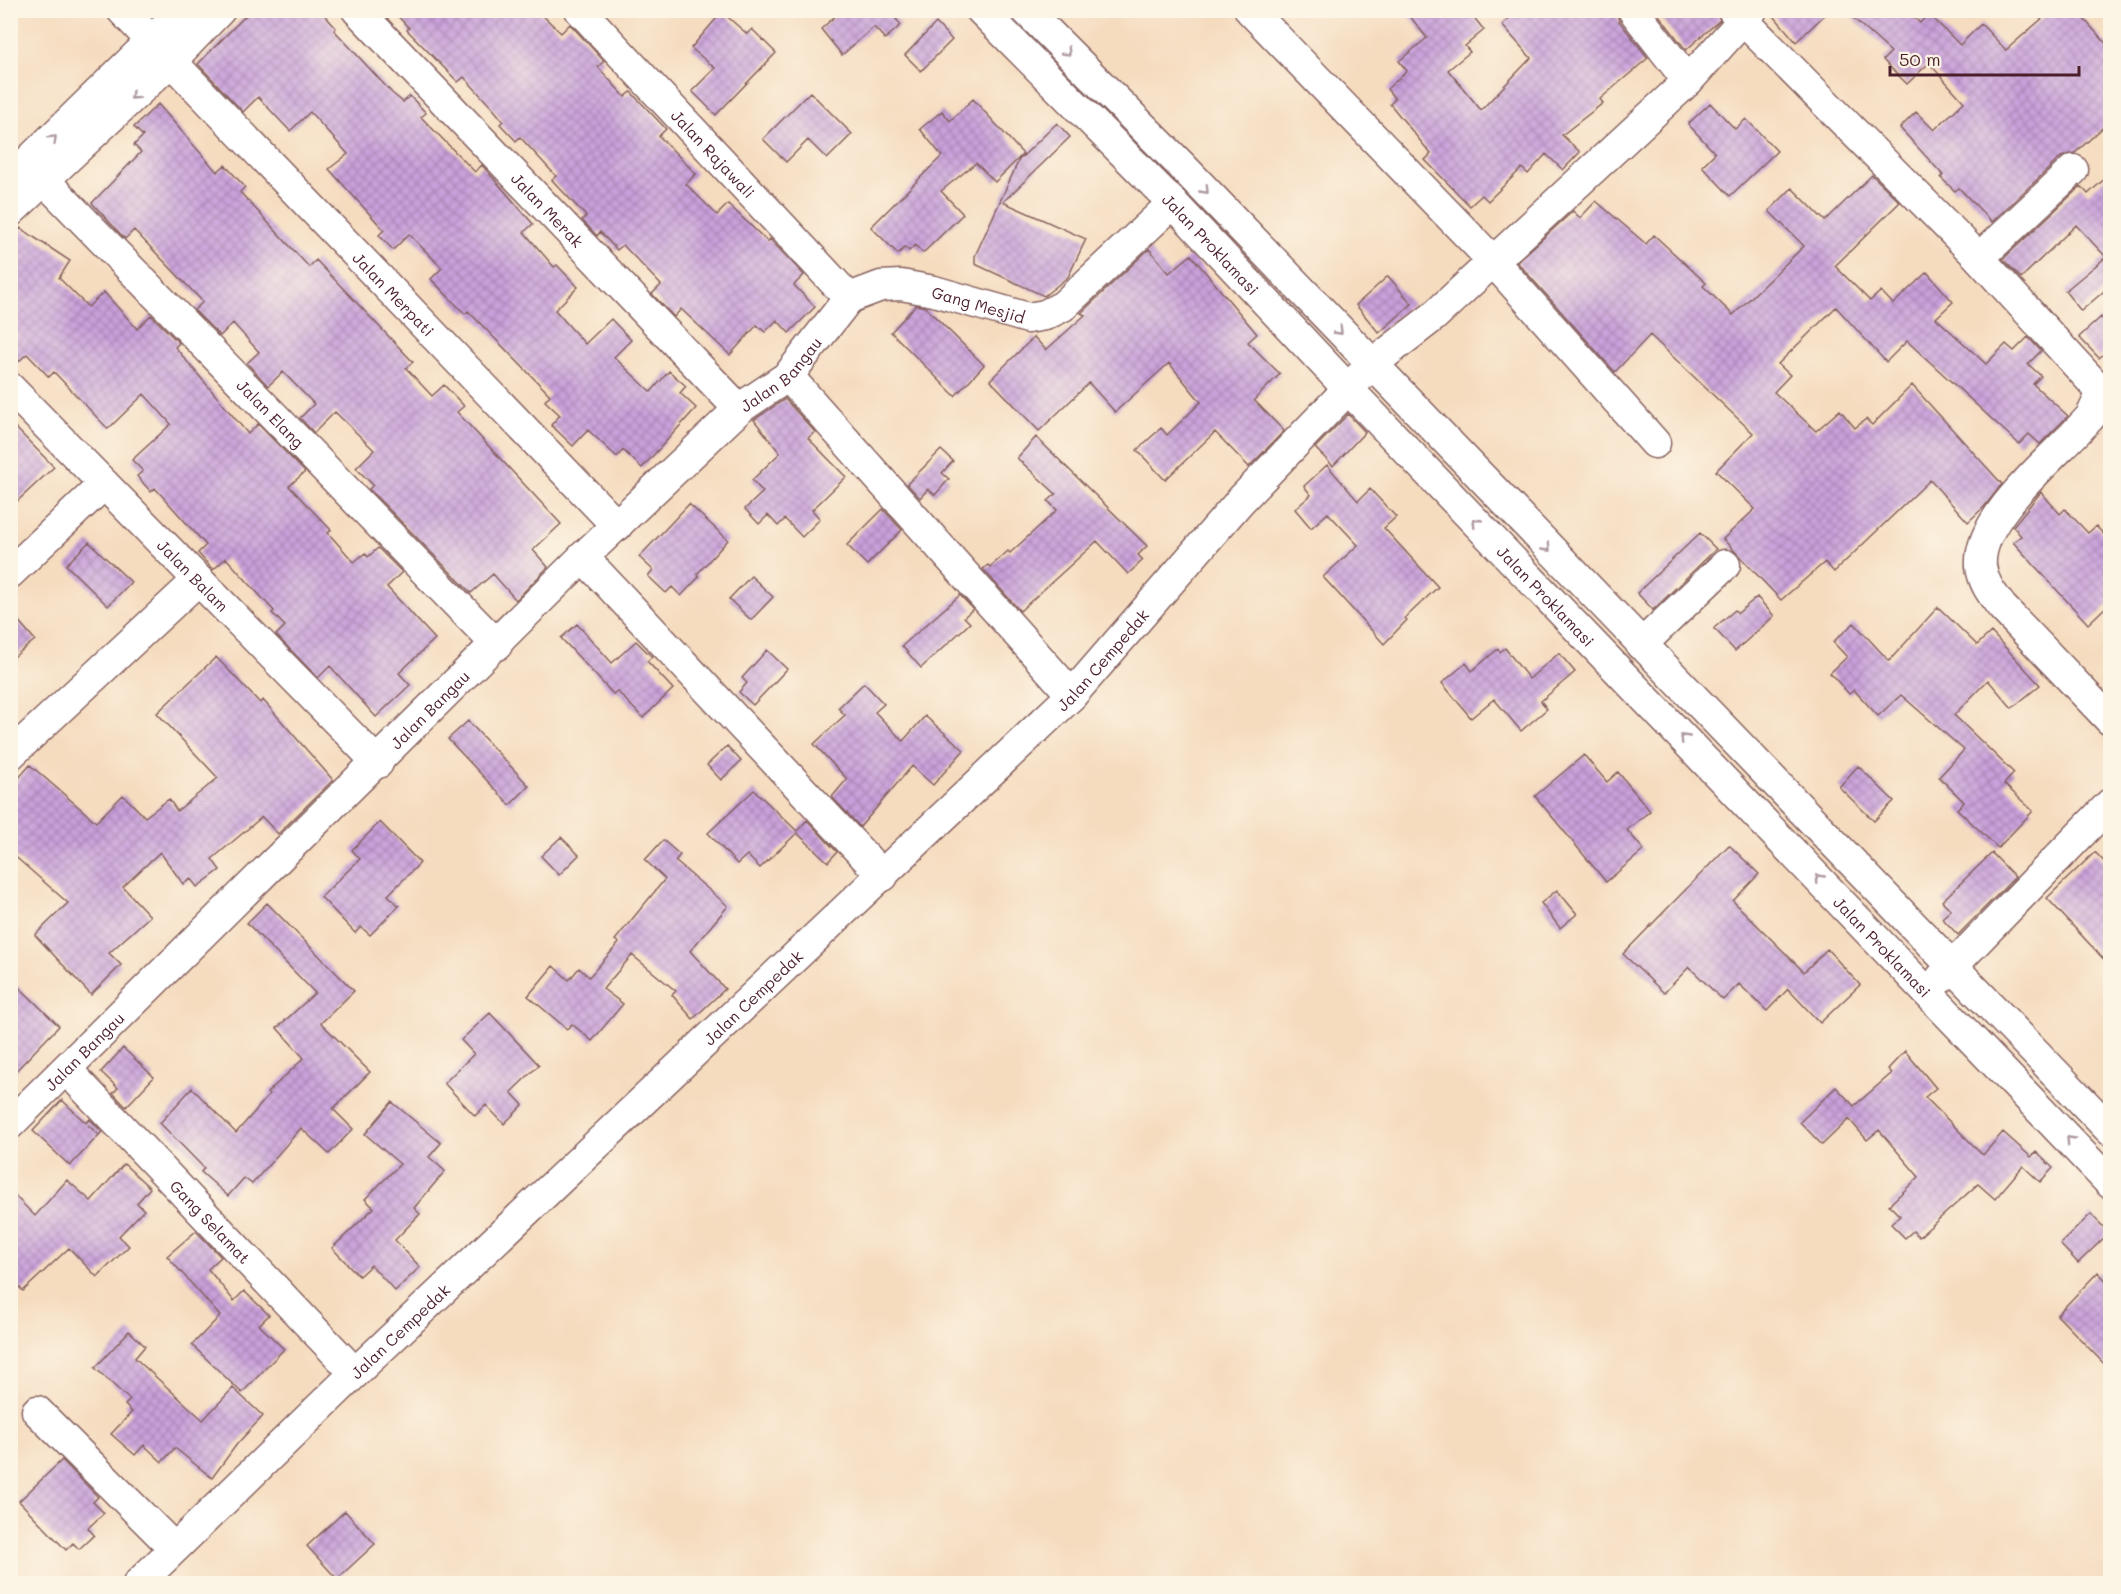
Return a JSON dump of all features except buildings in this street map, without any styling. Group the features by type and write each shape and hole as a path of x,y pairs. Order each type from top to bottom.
{"street":[{"name":"Jalan Merpati","path":"122,10 617,526"},
{"path":"10,212 45,181 162,51 183,10"},
{"path":"10,179 162,51 220,10"},
{"name":"Jalan Merak","path":"357,10 739,409"},
{"name":"Jalan Rajawali","path":"580,10 849,298"},
{"name":"Jalan Proklamasi","path":"981,10 1173,202 1349,390 2110,1183"},
{"name":"Jalan Proklamasi","path":"1026,10 1181,165 1641,645 1954,965 2110,1130"},
{"path":"1250,10 1493,261 1655,443"},
{"path":"1633,10 1688,81"},
{"path":"1743,14 1979,258 2099,388 2100,397 2091,416 2002,512 1986,538 1981,565 1989,590 2002,607 2104,700"},
{"name":"Jalan Cempedak","path":"138,1584 355,1373 1072,695 1241,500 1371,365 1433,317 1688,81 1743,14"},
{"path":"1979,258 2073,170"},
{"name":"Jalan Elang","path":"45,181 497,645"},
{"name":"Gang Mesjid","path":"849,298 880,286 901,285 934,291 1028,318 1045,315 1062,306 1173,202"},
{"name":"Jalan Bangau","path":"10,1124 378,763 583,557 739,409 788,376 849,298"},
{"path":"788,376 1072,695"},
{"name":"Jalan Balam","path":"10,388 378,763"},
{"path":"10,573 104,484"},
{"path":"583,557 883,876"},
{"path":"1641,645 1725,565"},
{"path":"10,755 198,580"},
{"path":"1928,991 2110,804"},
{"name":"Gang Selamat","path":"66,1069 355,1373"},
{"path":"37,1412 174,1548"}]}
